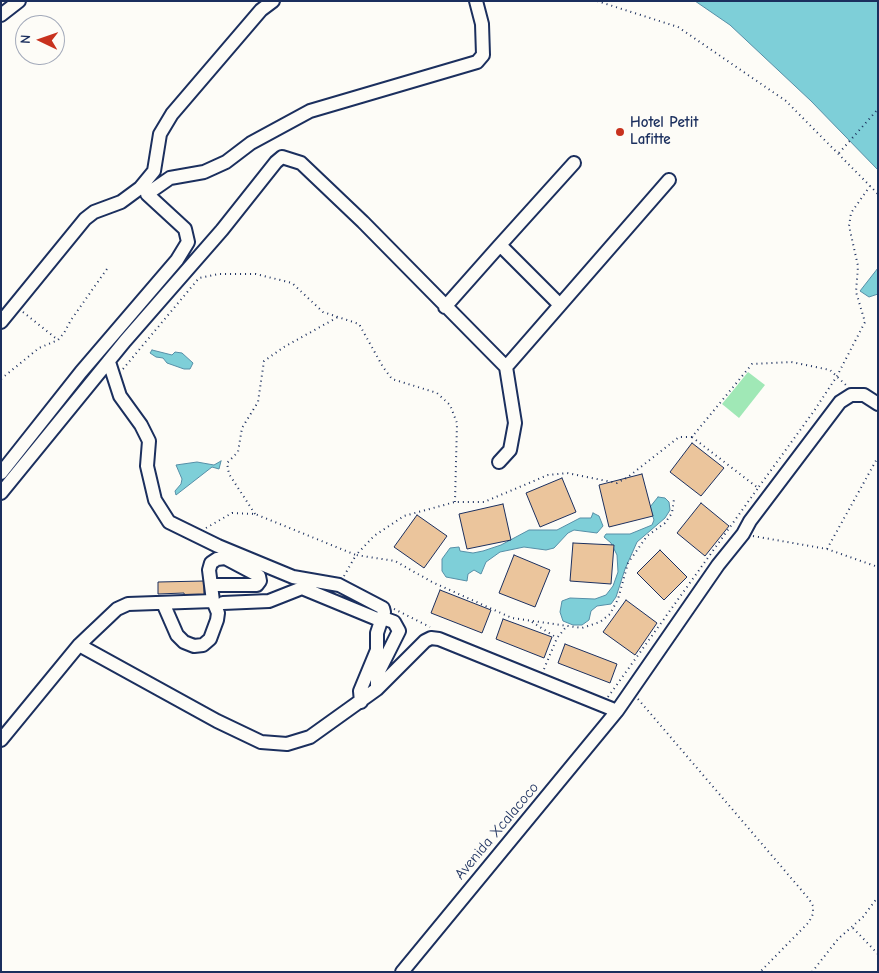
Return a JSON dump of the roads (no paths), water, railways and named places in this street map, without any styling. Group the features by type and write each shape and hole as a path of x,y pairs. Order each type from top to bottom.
{"street":[{"path":"1,15 19,1"},
{"path":"144,190 154,170 160,134 172,114 261,10 273,1"},
{"path":"1,322 85,219 94,212 121,202 170,178 204,172 226,162 251,143 310,111 477,62 482,55 482,24 476,1"},
{"path":"1,493 282,157 301,163 363,222 506,367 515,423 510,450 500,462"},
{"path":"445,307 574,162"},
{"path":"506,367 669,180"},
{"path":"1,473 81,372 177,260 188,242 186,229 144,190"},
{"path":"500,245 560,305"},
{"path":"109,362 120,396 141,425 149,441 147,466 155,500 169,522 218,546 293,577 339,585 382,608 384,620 377,650 360,691 361,702"},
{"name":"Avenida Xcalacoco","path":"402,972 617,711 718,565 743,534 750,520 840,402 851,395 864,394 878,404"},
{"path":"163,602 177,635 184,642 194,646 203,645 210,639 214,629 218,613 218,602 211,584 209,570 211,563 217,559 226,558 259,576 269,601"},
{"path":"211,584 257,585 260,581"},
{"path":"1,740 79,646 117,609 128,604 269,601 302,588 398,626 399,631 395,641 377,675 377,689"},
{"path":"79,646 216,721 261,742 287,744 310,737 377,689 425,641 431,638 439,639 617,711"}],"water":[{"path":"695,1 878,1 878,170 811,101 730,25"},
{"path":"878,268 878,294 869,297 860,291"},
{"path":"152,350 172,355 175,352 182,353 193,363 190,369 184,369 167,363 163,358 156,357 150,353"},
{"path":"221,461 219,469 212,467 176,495 175,491 181,484 182,479 176,465 197,462 214,465"},
{"path":"658,497 665,498 669,502 670,510 665,518 637,542 625,569 616,597 611,604 597,606 591,611 589,620 582,625 573,625 563,621 560,612 562,601 570,598 595,599 606,595 613,586 618,572 617,555 611,543 604,537 606,534 630,534 652,525 654,520 650,507"},
{"path":"593,513 599,516 603,526 597,533 574,530 568,533 554,548 546,550 524,547 500,552 486,562 481,574 474,570 468,574 467,581 446,577 442,571 442,559 450,548 459,547 460,551 473,553 483,551 501,545 529,530 557,530 580,518 591,518"}],"place":[{"name":"Hotel Petit Lafitte","path":"620,132"}]}
